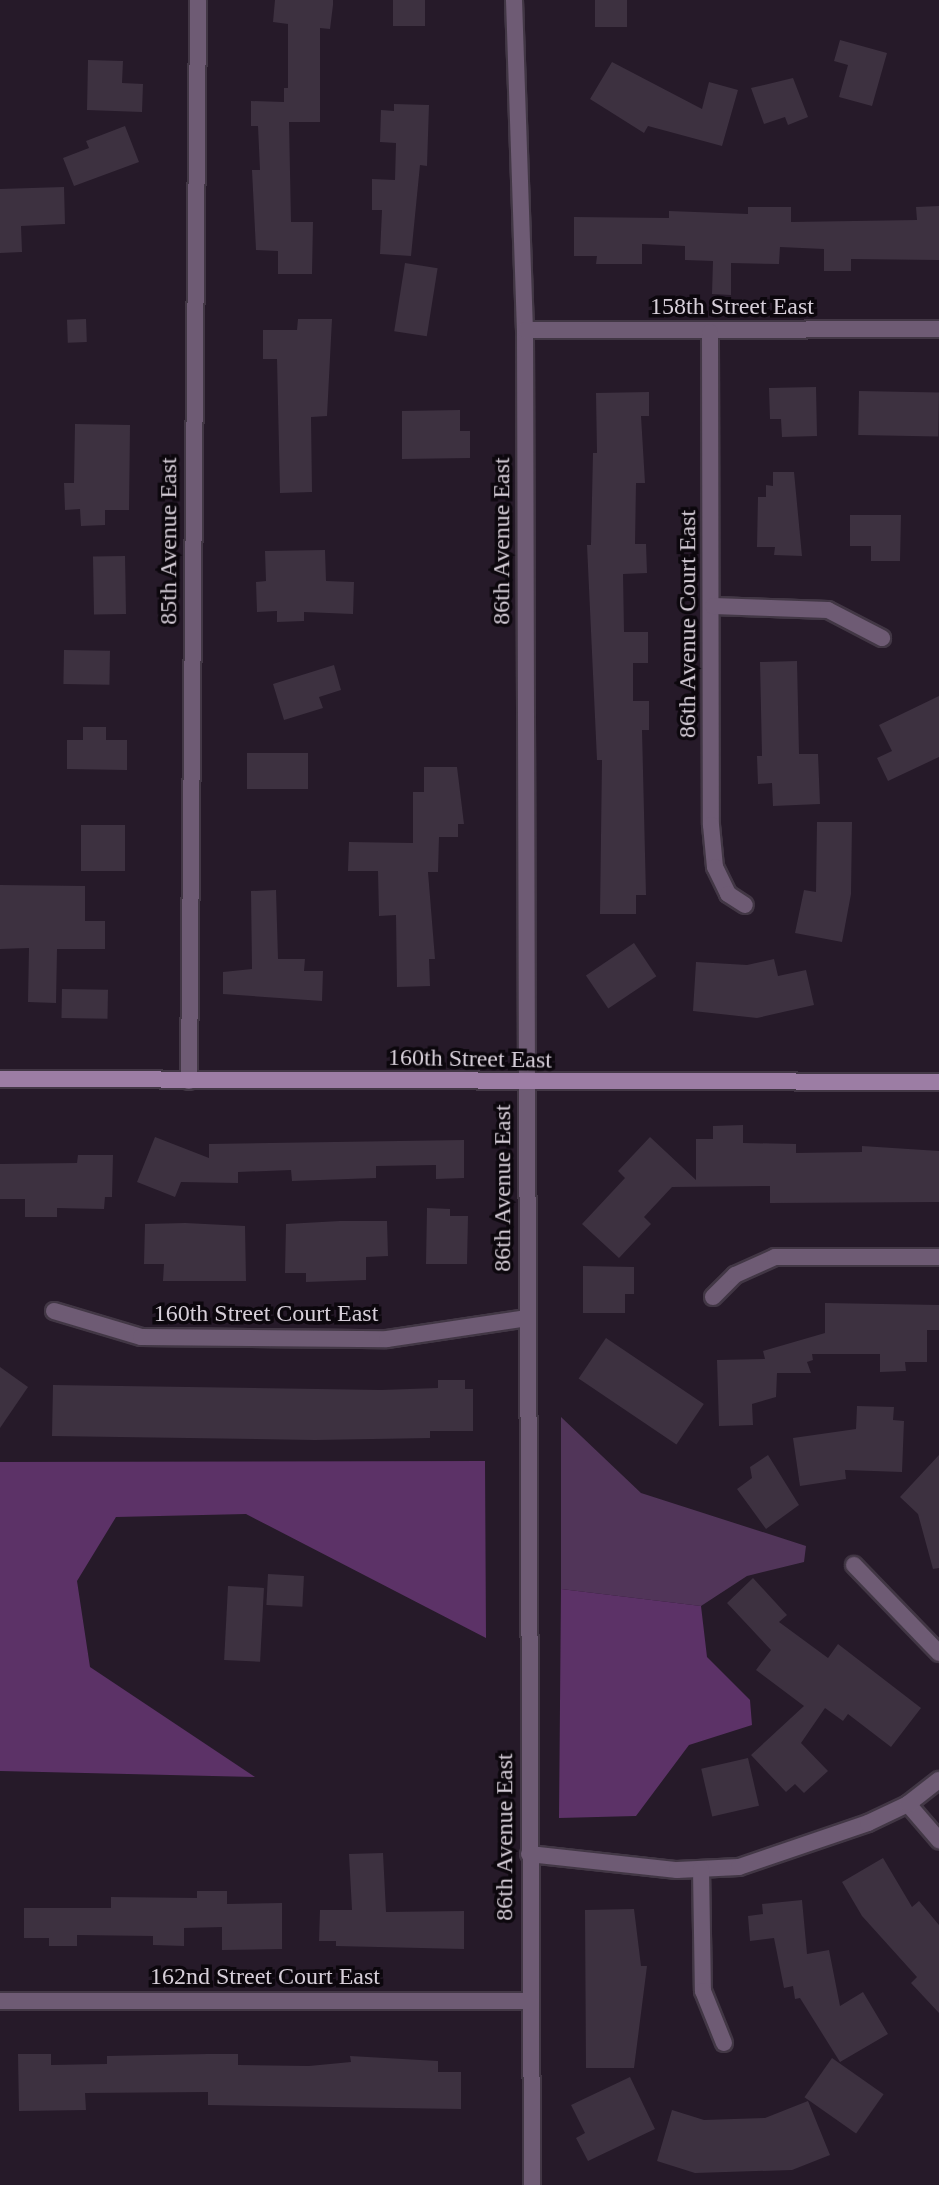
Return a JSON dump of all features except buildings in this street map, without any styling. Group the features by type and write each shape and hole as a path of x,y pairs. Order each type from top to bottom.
{"main road":[{"name":"160th Street East","path":"0,1079 527,1084 939,1082"}],"street":[{"name":"85th Avenue East","path":"189,1081 198,0"},
{"name":"86th Avenue East","path":"514,0 525,330 532,2185"},
{"name":"158th Street East","path":"525,330 710,332 939,329"},
{"name":"86th Avenue Court East","path":"710,332 715,867 728,894 745,905"},
{"path":"713,606 828,610 882,638"},
{"path":"713,1297 735,1275 775,1257 939,1257"},
{"name":"160th Street Court East","path":"54,1311 141,1337 387,1339 527,1318"},
{"path":"854,1565 939,1653"},
{"path":"529,1854 701,1869 739,1867 818,1844 908,1804 939,1780"},
{"path":"908,1804 939,1840"},
{"path":"701,1869 703,1991 724,2043"},
{"name":"162nd Street Court East","path":"0,2001 530,2001"}],"shaded area":[{"path":"561,1417 641,1493 806,1546 804,1562 747,1576 701,1606 561,1589"},
{"path":"485,1461 486,1638 246,1514 116,1517 77,1581 90,1667 255,1777 0,1771 0,1462"},
{"path":"561,1589 701,1606 707,1657 750,1700 752,1725 689,1745 636,1816 559,1818"}]}
